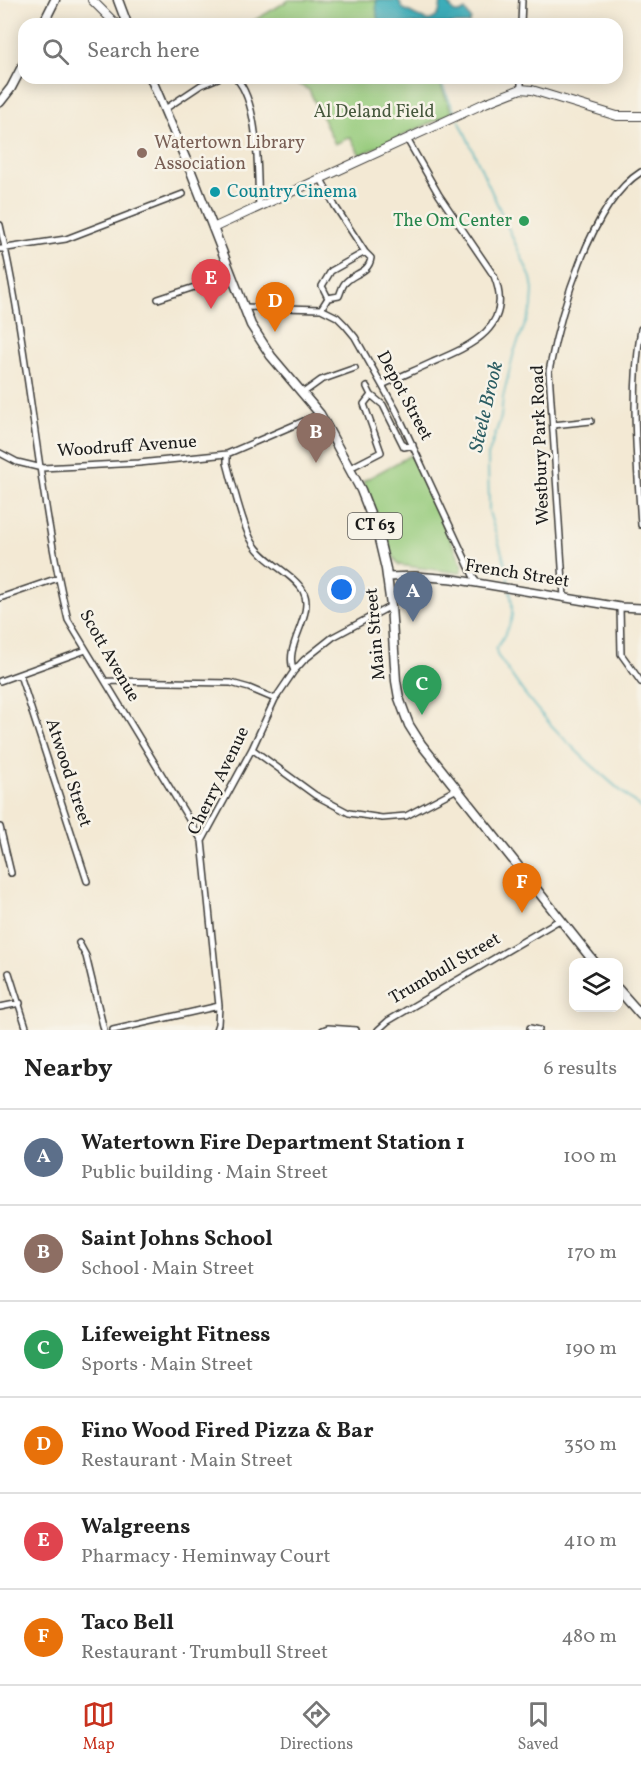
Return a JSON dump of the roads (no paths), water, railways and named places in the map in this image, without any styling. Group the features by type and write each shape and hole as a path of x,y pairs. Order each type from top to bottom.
{"main road":[{"path":"46,18 55,0"},
{"path":"92,0 110,18"},
{"path":"118,0 125,18"},
{"path":"0,102 18,75"},
{"name":"Main Street","path":"154,84 256,336 320,414 350,468 377,531 388,577 396,681 405,716 421,744 591,958"},
{"path":"213,228 521,89 532,90 617,116 641,116"},
{"path":"623,995 641,1015"}],"street":[{"path":"521,18 522,0"},
{"path":"165,109 203,84"},
{"path":"242,84 249,102 256,147 259,207"},
{"path":"521,84 521,89"},
{"path":"382,385 469,347 488,330 499,303 498,285 494,276 439,195 407,139"},
{"name":"Westbury Park Road","path":"564,597 549,370 577,267 600,220 615,197 641,172"},
{"path":"243,307 321,309 328,298 339,296 344,283 370,264 371,258 335,206 321,179"},
{"path":"3,248 66,238 183,195"},
{"name":"Woodruff Avenue","path":"0,225 42,468 139,463 227,454 320,414"},
{"path":"328,298 322,286 331,271 365,252"},
{"path":"158,299 231,275"},
{"name":"Depot Street","path":"321,309 337,317 350,331 382,385 413,445 476,582"},
{"path":"641,329 636,359 641,525"},
{"path":"303,393 321,380 355,369"},
{"path":"367,387 383,405 404,447 413,445"},
{"path":"350,468 381,452 364,404 371,394"},
{"path":"553,425 591,421"},
{"path":"0,453 17,462 42,468"},
{"path":"227,454 227,463 252,543 267,560 303,591 304,615 291,658 294,672"},
{"name":"Scott Avenue","path":"42,468 58,578 68,620 202,841"},
{"name":"French Street","path":"388,577 415,576 476,582 620,607 641,608"},
{"path":"0,598 58,578"},
{"name":"Cherry Avenue","path":"216,1030 219,1006 202,841 252,749 275,699 294,672 304,660 333,637 392,606"},
{"path":"620,607 621,654 641,682"},
{"path":"0,681 86,650"},
{"name":"Atwood Street","path":"20,675 87,881"},
{"path":"106,681 231,683 275,699"},
{"path":"252,749 315,795 349,813 382,818 406,816 458,789"},
{"path":"0,827 10,873"},
{"name":"Trumbull Street","path":"378,1030 388,1021 561,919"},
{"path":"79,943 86,956 104,1030"},
{"path":"9,973 27,1030"},
{"path":"0,1007 20,1003"},
{"path":"113,1030 219,1006"},
{"path":"323,1030 328,1028 356,1030"},
{"path":"530,1028 539,1030"}],"water":[{"path":"376,0 399,0 402,8 421,18 378,18"},
{"path":"441,0 446,0 454,12 460,13 465,10 470,18 434,18 440,11"}],"waterway":[{"name":"Steele Brook","path":"442,84 455,113"},
{"name":"Steele Brook","path":"459,120 531,278 533,289 532,307 514,352 503,397 501,417 488,456 489,512 507,569 509,586"},
{"name":"Steele Brook","path":"510,591 512,616 496,649 497,655 524,693 551,725 594,768 641,808"}],"place":[{"name":"Watertown Library Association","path":"142,153"},
{"name":"Country Cinema","path":"215,192"},
{"name":"The Om Center","path":"524,221"},
{"name":"Walgreens","path":"211,309"},
{"name":"Fino Wood Fired Pizza & Bar","path":"275,332"},
{"name":"Saint Johns School","path":"316,463"},
{"name":"Watertown Fire Department Station 1","path":"413,622"},
{"name":"Lifeweight Fitness","path":"422,715"},
{"name":"Taco Bell","path":"522,913"}],"park label":[{"name":"Al Deland Field","path":"374,112"}]}
